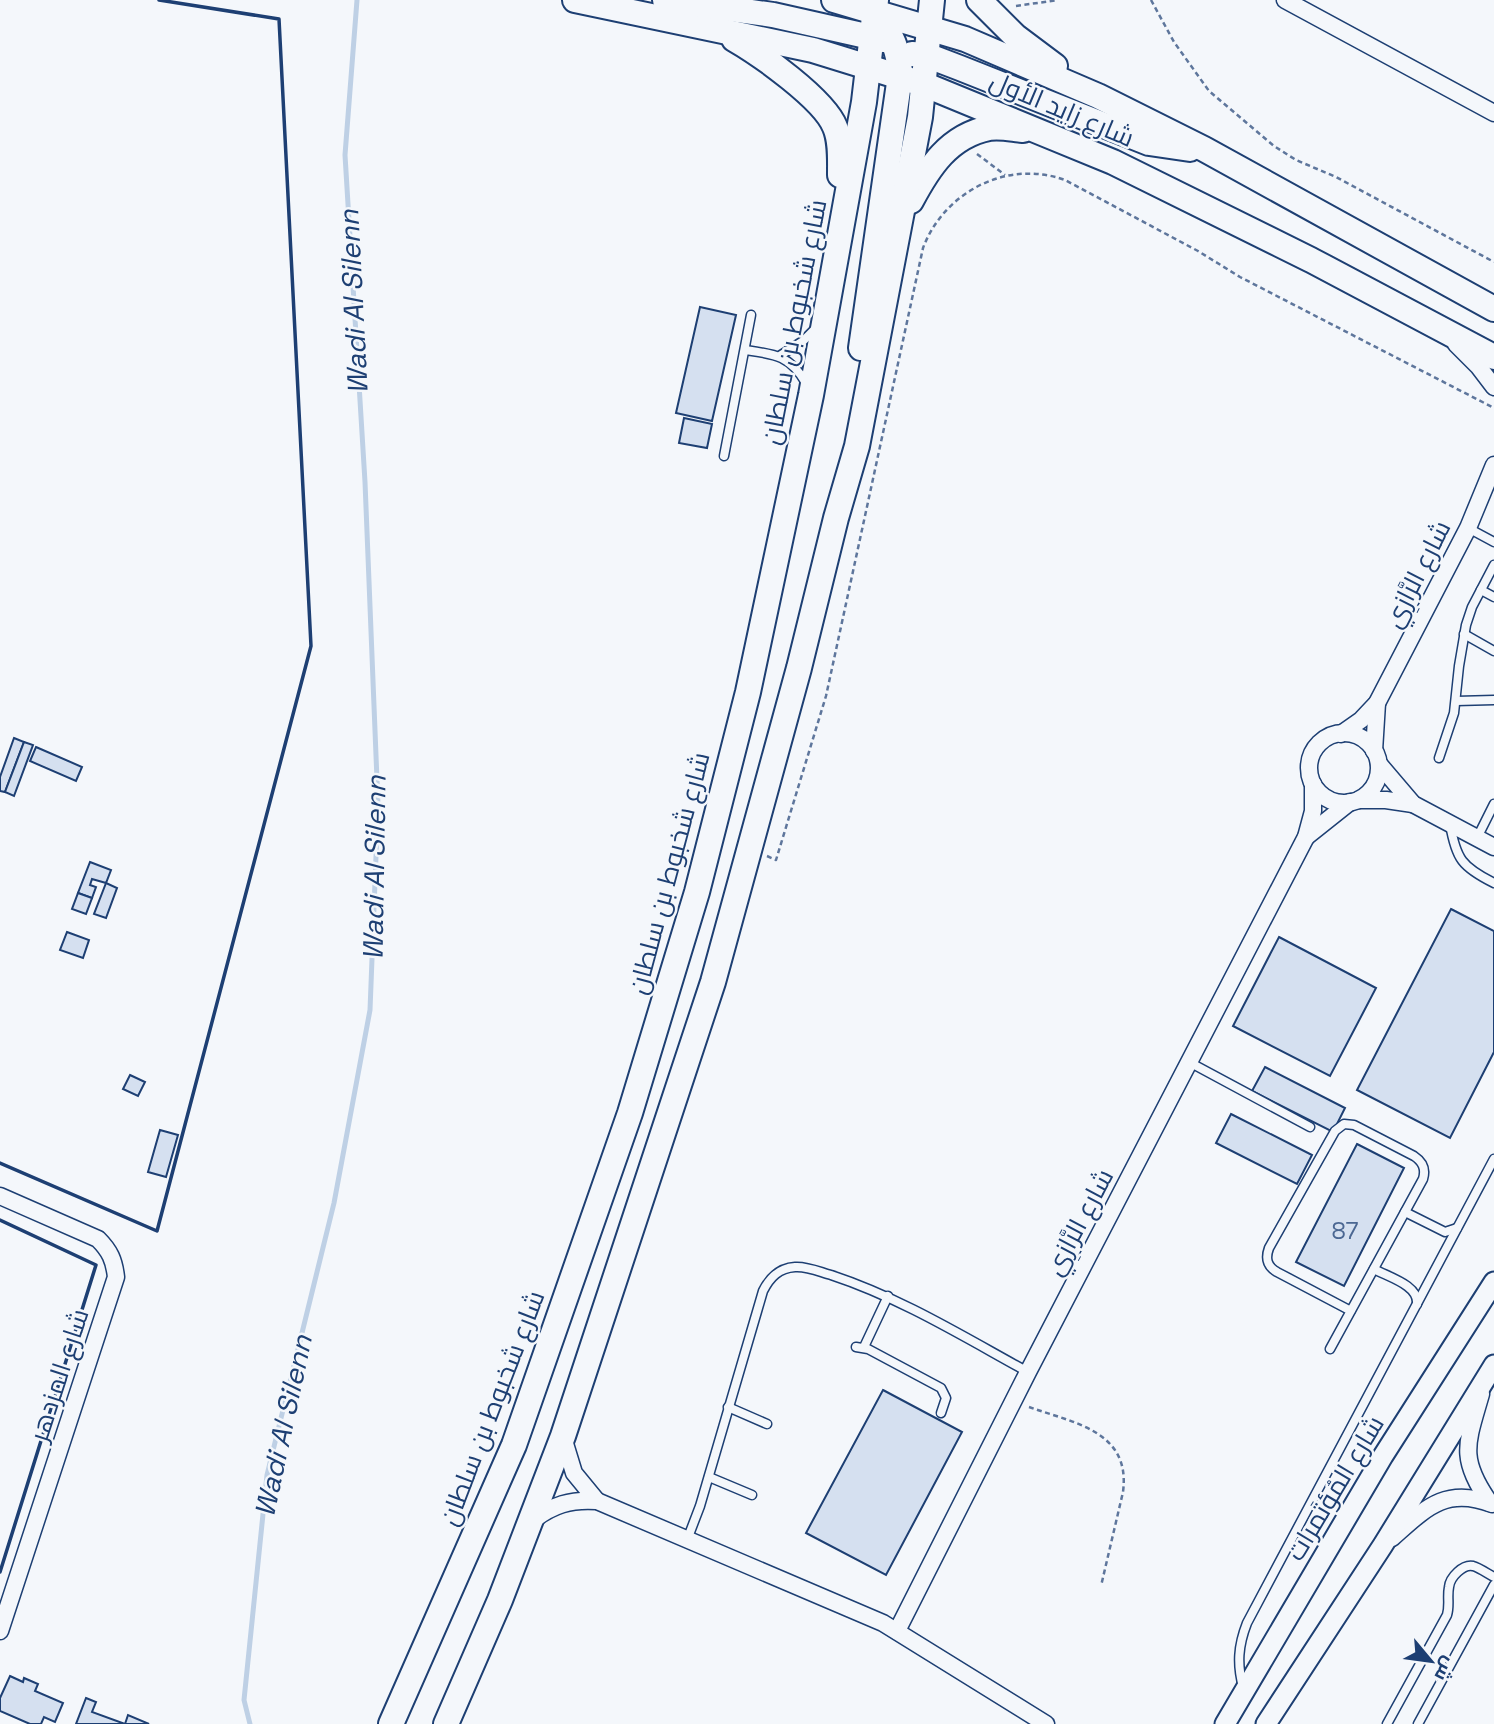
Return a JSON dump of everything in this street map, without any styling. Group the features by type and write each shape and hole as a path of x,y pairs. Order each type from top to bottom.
{"main road":[{"name":"شارع زايد الأول","path":"579,0 813,50 868,66 899,42"},
{"path":"665,0 773,15 899,42 1149,144 1169,148 1204,149"},
{"name":"شارع زايد الأول","path":"834,0 875,6 923,83 1113,162 1311,260 1494,358"},
{"name":"شارع شخبوط بن سلطان","path":"391,1724 514,1445 559,1321 649,1053 732,759 828,311 868,66 899,42 928,29 932,0"},
{"path":"979,0 1026,45 1098,96"},
{"path":"715,28 786,75 832,119 839,138 843,229"},
{"name":"شارع زايد الأول","path":"928,29 965,39 1098,96 1204,149 1494,309"},
{"path":"857,446 857,381 899,42"},
{"path":"446,1724 532,1521 563,1436 713,982 857,446 920,117 923,83"},
{"path":"897,230 922,180 935,159 946,149 972,133 992,128 1040,131"}],"street":[{"path":"1285,0 1494,113"},
{"path":"1439,328 1478,366 1494,387"},
{"name":"شارع الرَّازِي","path":"1341,734 1361,720 1377,703 1468,528 1494,465"},
{"name":"شارع الرَّازِي","path":"1376,758 1377,703"},
{"path":"1413,804 1333,801 1313,784 1309,767 1314,751 1325,739 1341,734 1360,737 1413,804 1494,847"},
{"path":"1355,801 1374,785 1376,758"},
{"name":"شارع الرَّازِي","path":"897,1630 1028,1372 1307,837 1313,811 1313,784"},
{"name":"شارع الرَّازِي","path":"1307,837 1355,801"},
{"name":"شارع المزدهر","path":"0,1196 98,1239 111,1256 116,1277 0,1631"},
{"name":"شارع المُؤتَمرات","path":"1225,1724 1373,1472 1494,1282"},
{"path":"1490,1371 1470,1432 1467,1456 1473,1478 1492,1504"},
{"path":"1266,1724 1383,1545 1490,1371"},
{"path":"563,1436 574,1474 597,1502"},
{"path":"1383,1545 1426,1509 1443,1500 1461,1497 1492,1504"},
{"path":"532,1521 555,1506 583,1500 597,1502 897,1630 1046,1724"}],"lane":[{"path":"781,355 803,341 828,311"},
{"path":"724,456 751,315"},
{"path":"745,350 781,355 796,369 811,395"},
{"path":"1468,528 1494,542"},
{"path":"1439,758 1451,726 1464,634 1472,607 1494,565"},
{"path":"1481,590 1494,597"},
{"path":"1464,634 1494,651"},
{"path":"1456,701 1494,700"},
{"path":"1477,838 1494,804"},
{"path":"1450,824 1459,858 1473,873 1494,883"},
{"path":"1189,1062 1310,1127"},
{"path":"1330,1349 1351,1311 1374,1269 1423,1179 1424,1173 1422,1162 1354,1125 1344,1124 1339,1126 1269,1248 1267,1259 1272,1269 1351,1311"},
{"path":"1244,1693 1238,1658 1247,1623 1494,1159"},
{"path":"1405,1212 1445,1232 1459,1225"},
{"path":"687,1539 709,1477 763,1291 776,1273 792,1267 808,1268 888,1296 1028,1372"},
{"path":"1374,1269 1413,1289 1418,1296 1417,1304"},
{"path":"888,1296 860,1347 941,1388 946,1398 942,1413"},
{"path":"728,1407 767,1424"},
{"path":"709,1477 752,1495"},
{"path":"1387,1724 1447,1615 1450,1601 1448,1589 1452,1578 1468,1566 1474,1566 1494,1577"},
{"path":"1418,1724 1494,1585"}],"path":[{"path":"1014,7 1058,0"},
{"path":"1151,0 1174,41 1209,91 1274,146 1296,160 1336,177 1494,261"},
{"path":"748,849 776,860 826,696 923,248 933,225 962,195 1006,176 1021,173 1042,173 1065,180 1198,251 1240,277 1494,408"},
{"path":"1013,1402 1093,1430 1116,1451 1121,1461 1125,1482 1101,1586"}],"building":[{"path":"700,307 736,315 712,421 676,413"},
{"path":"684,418 712,424 707,448 679,443"},
{"path":"14,738 24,742 5,792 0,791 0,777"},
{"path":"24,742 33,745 14,796 5,792"},
{"path":"36,747 82,767 76,781 30,761"},
{"path":"90,862 111,870 106,883 92,879 90,885 96,887 92,898 78,893"},
{"path":"106,883 117,888 106,918 94,914"},
{"path":"78,893 92,898 86,914 72,909"},
{"path":"1451,909 1494,931 1494,1052 1450,1138 1357,1090"},
{"path":"67,932 89,940 83,958 60,950"},
{"path":"1279,937 1376,988 1330,1076 1233,1026"},
{"path":"1265,1067 1345,1108 1333,1132 1252,1091"},
{"path":"130,1075 145,1082 138,1096 123,1089"},
{"path":"1231,1114 1312,1155 1297,1184 1216,1143"},
{"path":"160,1130 178,1135 166,1177 148,1172"},
{"path":"1357,1144 1404,1168 1344,1286 1296,1262"},
{"path":"883,1390 962,1432 886,1575 806,1533"},
{"path":"10,1676 23,1682 24,1678 38,1684 35,1691 63,1703 55,1722 44,1717 41,1724 30,1724 0,1711 0,1698"},
{"path":"86,1698 96,1702 92,1712 125,1724 76,1724"},
{"path":"128,1715 149,1724 125,1724"}],"waterway":[{"name":"Wadi Al Silenn","path":"250,1724 244,1700 267,1475 334,1203 370,1010 378,805 365,482 345,155 357,0"}],"wall":[{"path":"0,1163 157,1231 311,646 279,19 159,0"},
{"path":"0,1220 96,1265 0,1572"}]}
